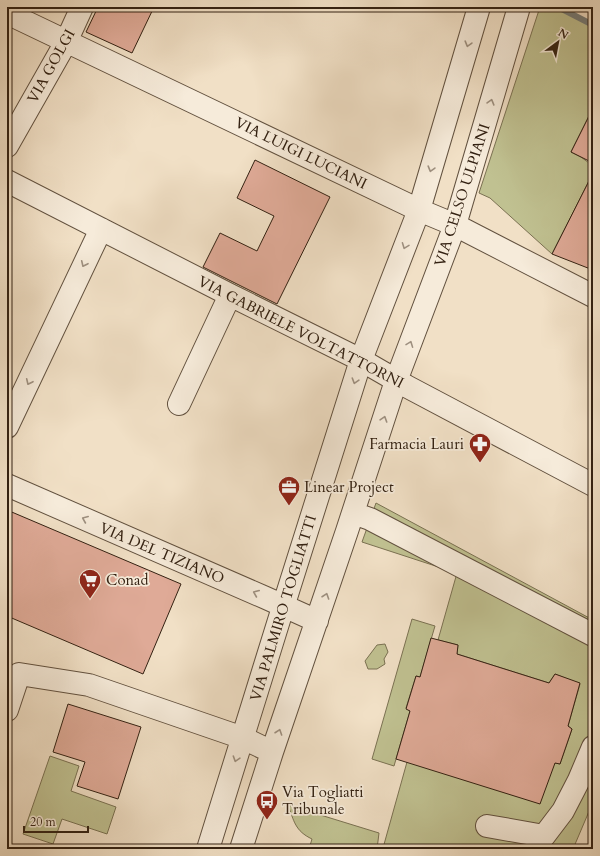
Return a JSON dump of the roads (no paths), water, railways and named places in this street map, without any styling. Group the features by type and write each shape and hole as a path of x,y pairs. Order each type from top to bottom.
{"street":[{"name":"VIA GOLGI","path":"7,146 66,42 82,7"},
{"path":"419,210 479,7"},
{"name":"VIA CELSO ULPIANI","path":"396,381 455,225 519,7"},
{"name":"VIA LUIGI LUCIANI","path":"7,13 419,210 455,225 593,296"},
{"name":"VIA GABRIELE VOLTATTORNI","path":"7,181 361,360 396,381 593,485"},
{"name":"VIA PALMIRO TOGLIATTI","path":"208,849 361,360 419,210"},
{"path":"7,427 101,229"},
{"path":"179,404 230,295"},
{"path":"261,849 244,841 272,752 396,381"},
{"name":"VIA DEL TIZIANO","path":"7,485 284,605 317,621"},
{"path":"353,513 370,519 593,635"},
{"path":"7,710 13,672 89,685 243,738 272,752"},
{"path":"487,826 544,836 563,811 593,748"}],"waterway":[{"path":"558,7 593,25"}],"place":[{"name":"Farmacia Lauri","path":"480,464"},
{"name":"Linear Project","path":"289,506"},
{"name":"Conad","path":"90,600"},
{"name":"Via Togliatti Tribunale","path":"267,820"}]}
